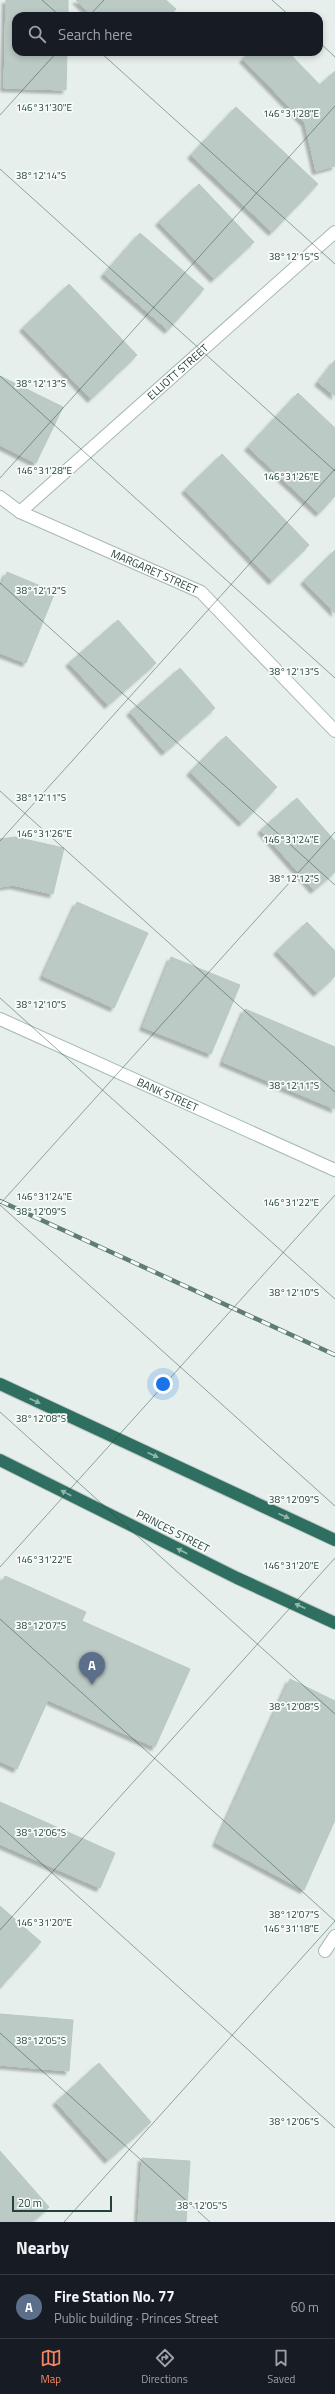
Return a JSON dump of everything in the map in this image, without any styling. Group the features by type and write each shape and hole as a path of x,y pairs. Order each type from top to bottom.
{"highway":[{"path":"0,1384 335,1540"},
{"name":"PRINCES STREET","path":"0,1460 237,1578 335,1623"}],"street":[{"name":"ELLIOTT STREET","path":"20,512 335,232"},
{"name":"MARGARET STREET","path":"0,497 20,512 201,592 335,731"},
{"name":"BANK STREET","path":"0,1019 335,1170"},
{"path":"325,1951 335,1936"}],"building":[{"path":"6,0 68,0 68,12 12,12 12,56 67,56 66,90 4,88"},
{"path":"76,0 166,0 176,9 173,12 89,12"},
{"path":"246,56 292,56 320,85 335,71 335,166 316,171 305,123 243,59"},
{"path":"236,107 318,184 272,232 191,155"},
{"path":"199,184 254,242 214,279 159,222"},
{"path":"140,233 204,289 168,330 104,274"},
{"path":"69,284 137,355 91,399 23,328"},
{"path":"335,360 335,396 318,382"},
{"path":"0,376 63,407 36,463 0,445"},
{"path":"298,393 335,428 335,496 319,513 248,447"},
{"path":"222,454 309,545 272,581 185,490"},
{"path":"335,550 335,613 304,581"},
{"path":"7,572 55,592 26,663 0,653 0,589"},
{"path":"118,620 156,663 108,705 69,663"},
{"path":"180,668 215,708 165,752 130,712"},
{"path":"226,736 277,787 242,823 190,772"},
{"path":"297,798 335,841 335,872 314,890 261,830"},
{"path":"15,837 64,848 53,894 13,885 0,887 0,839"},
{"path":"77,902 148,933 114,1008 43,976"},
{"path":"307,922 335,951 335,976 317,993 277,951"},
{"path":"171,957 240,985 211,1054 143,1027"},
{"path":"245,1009 335,1047 335,1109 223,1062"},
{"path":"5,1576 86,1612 82,1621 190,1669 155,1747 48,1700 17,1769 0,1761 0,1586"},
{"path":"290,1679 335,1701 335,1820 304,1890 216,1843"},
{"path":"0,1802 115,1853 100,1888 0,1844"},
{"path":"0,1906 41,1942 0,1988"},
{"path":"0,2014 73,2020 69,2071 0,2065"},
{"path":"99,2063 151,2122 108,2160 56,2102"},
{"path":"0,2151 49,2207 32,2222 0,2222"},
{"path":"142,2158 190,2161 186,2222 138,2222"}],"railway":[{"path":"0,1201 335,1355"}],"place":[{"name":"Fire Station No. 77","path":"92,1685"}]}
